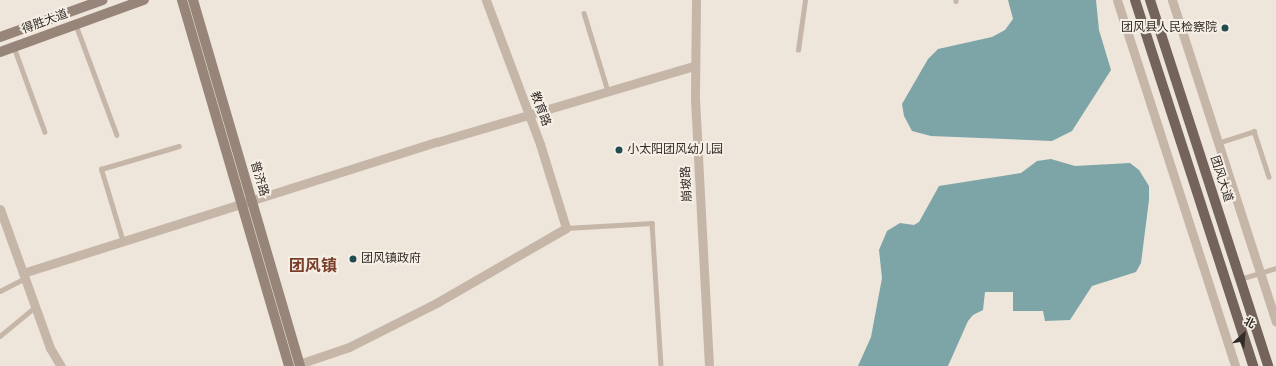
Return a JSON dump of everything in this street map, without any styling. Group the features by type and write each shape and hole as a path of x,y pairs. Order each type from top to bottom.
{"main road":[{"name":"得胜大道","path":"0,37 103,0"},
{"name":"得胜大道","path":"0,52 144,0"},
{"name":"普济路","path":"182,0 300,365"},
{"name":"普济路","path":"193,0 289,366"},
{"path":"1135,0 1254,366"},
{"name":"团风大道","path":"1150,0 1268,366"}],"street":[{"name":"教育路","path":"486,0 529,114 566,228"},
{"name":"崩坡路","path":"696,0 694,66 709,366"},
{"path":"1116,0 1235,366"},
{"path":"1172,0 1276,322"},
{"path":"24,275 247,202 529,114 694,66"},
{"path":"0,209 50,348 61,366"},
{"path":"300,365 349,347 438,302 566,228"}],"lane":[{"path":"798,50 806,0"},
{"path":"584,13 608,91"},
{"path":"76,25 117,135"},
{"path":"14,47 45,132"},
{"path":"1218,143 1254,131 1269,177"},
{"path":"123,242 101,169 179,146"},
{"path":"566,228 652,223 661,366"},
{"path":"1240,279 1276,268"},
{"path":"0,291 24,275"},
{"path":"0,336 35,307"}],"water":[{"path":"1008,0 1096,0 1099,30 1111,70 1072,131 1052,141 931,136 912,131 904,116 902,104 928,59 938,49 992,37 1005,30 1013,19"},
{"path":"1051,159 1075,166 1130,163 1139,170 1149,186 1149,200 1141,263 1136,272 1092,286 1070,320 1045,321 1043,311 1013,311 1013,292 985,292 983,310 973,315 968,321 948,366 858,366 871,337 882,278 879,250 887,231 900,223 914,225 919,222 939,186 1021,173 1037,161"}],"place":[{"name":"团风县人民检察院","path":"1225,28"},
{"name":"小太阳团风幼儿园","path":"619,150"},
{"name":"团风镇政府","path":"353,259"}],"district":[{"name":"团风镇","path":"313,266"}]}
